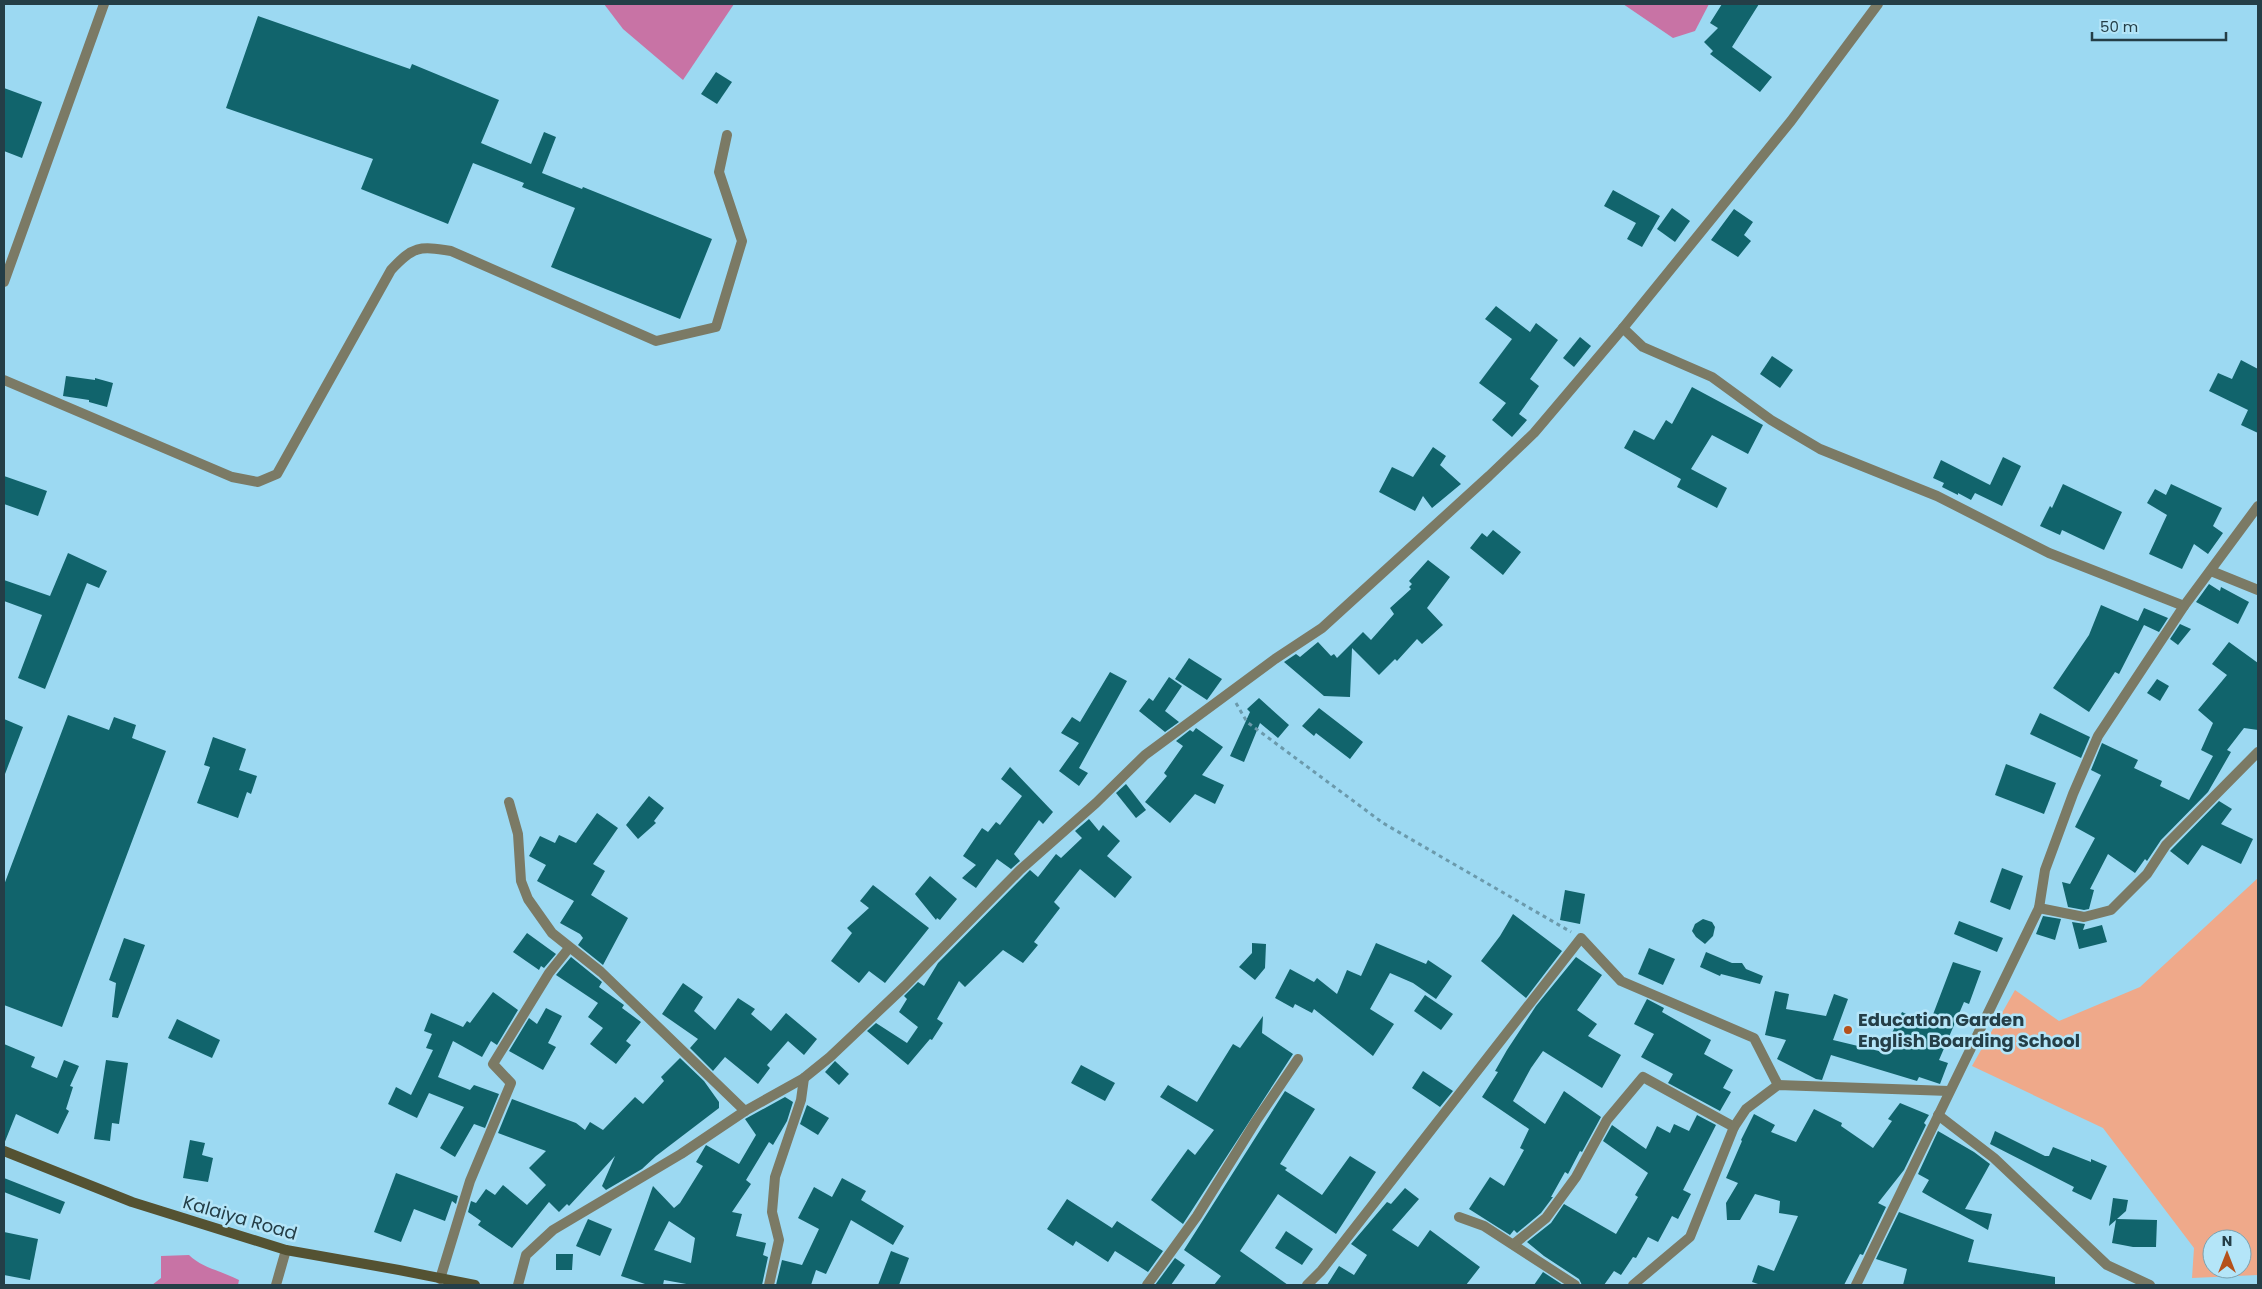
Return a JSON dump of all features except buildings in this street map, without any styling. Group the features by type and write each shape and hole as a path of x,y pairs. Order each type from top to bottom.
{"main road":[{"name":"Kalaiya Road","path":"4,1151 132,1202 286,1250 475,1285"}],"street":[{"path":"4,282 104,4"},
{"path":"518,1285 526,1255 553,1230 681,1154 744,1110 804,1078 837,1050 905,986 1020,870 1096,803 1145,755 1275,659 1322,628 1489,476 1534,432 1622,328 1791,122 1878,4"},
{"path":"4,380 232,477 258,482 277,474 391,270 406,254 426,247 451,251 656,341 716,327 742,241 719,172 727,135"},
{"path":"1622,328 1644,347 1712,377 1771,420 1820,449 1937,496 2049,553 2184,606"},
{"path":"1856,1285 2039,908 2045,870 2073,794 2098,736 2184,606 2258,506"},
{"path":"2211,571 2258,590"},
{"path":"2039,908 2084,918 2111,910 2147,874 2166,845 2258,752"},
{"path":"509,802 518,834 521,881 528,898 552,932 569,948 601,972 744,1110"},
{"path":"1307,1285 1321,1271 1581,938 1621,981 1754,1038 1778,1085"},
{"path":"440,1279 470,1181 511,1083 493,1064 549,973 569,948"},
{"path":"1147,1285 1197,1216 1256,1121 1298,1059"},
{"path":"1514,1244 1546,1218 1576,1177 1607,1120 1643,1077 1734,1126"},
{"path":"769,1285 779,1240 772,1212 776,1177 801,1100 804,1078"},
{"path":"1633,1285 1690,1237 1734,1126 1746,1109 1778,1085 1949,1091"},
{"path":"1938,1115 1994,1158 2107,1265 2150,1285"},
{"path":"1459,1217 1484,1226 1575,1285"},
{"path":"276,1285 286,1250"}],"path":[{"path":"1230,694 1247,722 1383,822 1581,938"}],"shaded area":[{"path":"604,4 734,4 683,80 623,29"},
{"path":"1623,4 1709,4 1695,31 1673,38"},
{"path":"2258,878 2258,1275 2252,1275 2252,1229 2202,1229 2202,1278 2192,1278 2194,1248 2103,1128 1972,1066 2015,990 2059,1021 2140,987"},
{"path":"189,1255 206,1266 239,1280 238,1285 152,1285 161,1278 161,1256"}],"place":[{"name":"Education Garden English Boarding School","path":"1848,1030"}]}
